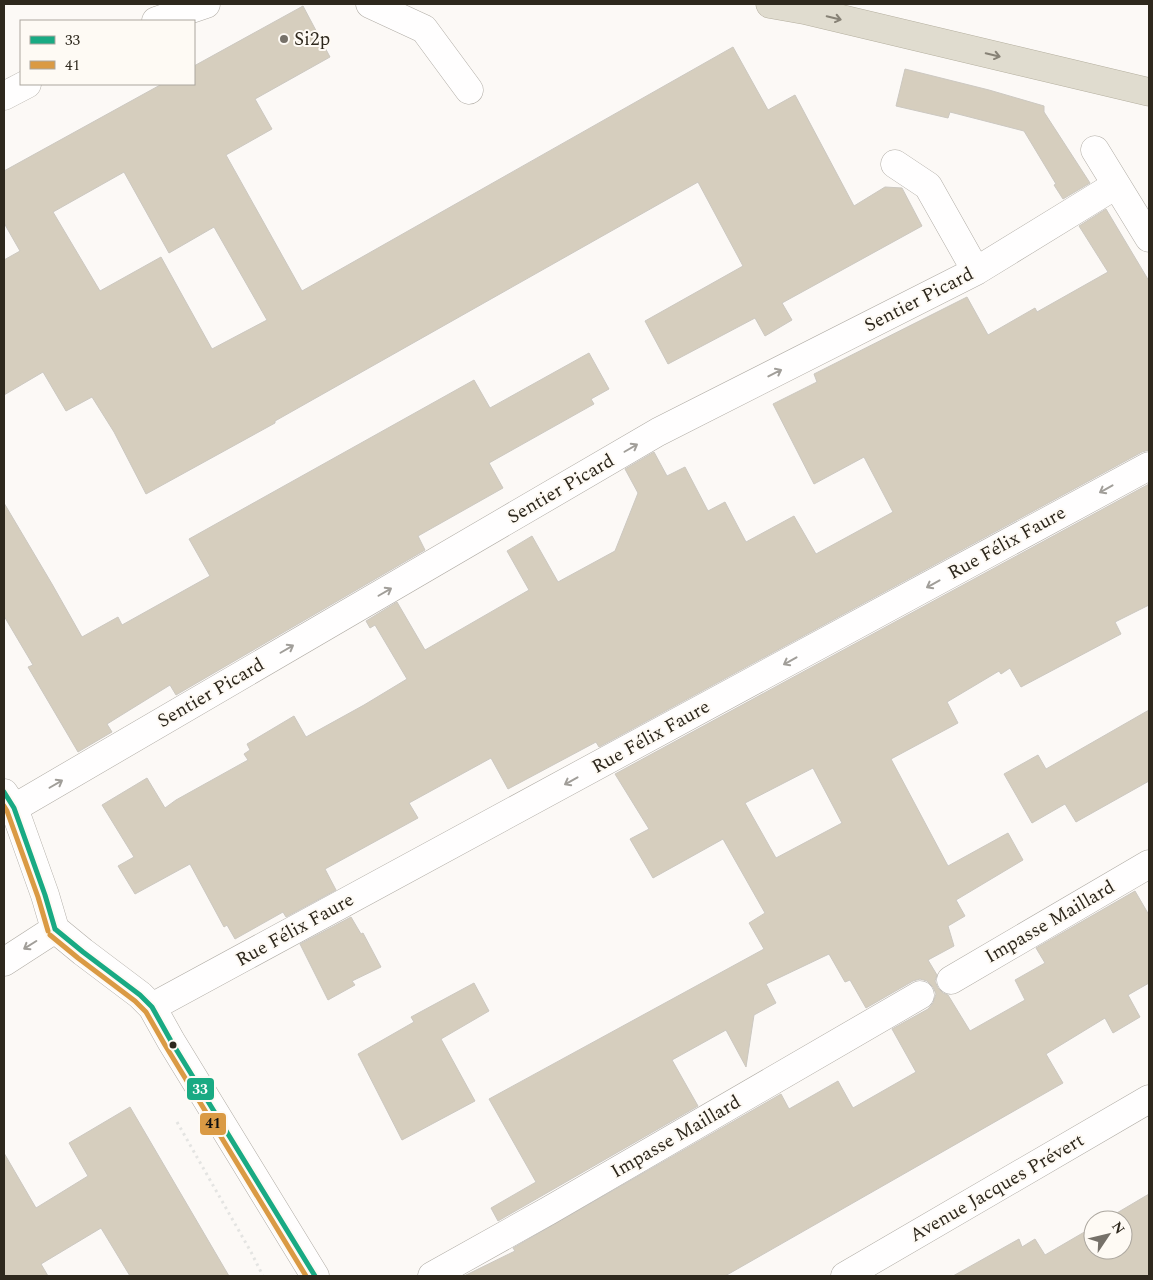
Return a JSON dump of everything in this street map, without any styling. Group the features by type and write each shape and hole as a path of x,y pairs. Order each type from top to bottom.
{"highway":[{"path":"770,4 813,12 1149,92"}],"street":[{"path":"159,20 206,4"},
{"path":"370,4 424,29 469,90"},
{"path":"4,96 25,85"},
{"path":"1095,150 1149,238"},
{"path":"895,164 928,186 976,272"},
{"name":"Sentier Picard","path":"9,800 658,432 976,272 1116,184"},
{"name":"Rue Félix Faure","path":"152,1007 1149,466"},
{"path":"9,800 45,895 55,929 140,995 152,1007 315,1276"},
{"name":"Impasse Maillard","path":"951,980 1149,864"},
{"path":"4,962 55,929"},
{"name":"Impasse Maillard","path":"432,1276 548,1211 920,995"},
{"name":"Avenue Jacques Prévert","path":"845,1276 1149,1099"}],"building":[{"path":"303,6 330,57 255,99 272,129 226,155 302,291 733,47 768,110 795,95 854,206 885,187 902,188 922,226 782,303 792,320 765,336 755,318 668,364 645,321 743,266 698,182 275,421 275,423 146,494 114,432 92,397 66,411 43,372 4,395 4,260 20,251 4,223 4,171 160,85 195,85 195,65","holes":["124,172 169,253 214,227 267,320 212,349 161,257 100,291 53,212"]},
{"path":"905,69 1044,106 1044,112 1090,183 1063,199 1024,131 950,112 948,118 896,106"},
{"path":"1106,209 1149,281 1149,450 1142,452 599,747 596,742 508,789 491,758 409,803 418,818 325,869 336,890 286,917 283,912 235,939 227,925 224,927 190,864 135,894 118,866 134,857 102,805 147,778 165,808 248,760 244,754 250,750 247,744 294,716 306,737 407,679 375,625 370,628 366,621 397,602 425,650 529,590 507,551 532,536 558,582 615,551 638,493 625,469 654,452 667,476 685,467 708,511 725,502 746,542 794,516 816,554 893,512 864,457 814,484 773,404 817,382 814,374 967,297 988,335 1035,308 1037,312 1108,272 1079,226"},
{"path":"589,353 609,389 591,399 594,404 489,463 503,488 418,536 425,550 176,695 170,685 107,724 112,732 78,752 28,667 33,665 4,616 4,503 82,637 118,617 122,625 210,576 189,539 474,380 490,408"},
{"path":"1149,484 1149,605 1115,622 1121,634 1021,687 1010,668 1001,674 999,671 947,702 958,723 891,759 948,866 1008,833 1023,860 956,900 965,916 948,926 954,946 928,960 937,975 935,981 938,988 948,995 970,1031 1025,1000 1015,980 1045,963 1036,948 1135,891 1149,915 1149,983 1128,995 1140,1017 1113,1033 1105,1018 1046,1054 1063,1083 725,1276 464,1276 515,1251 513,1248 781,1094 789,1109 838,1081 853,1108 916,1072 892,1029 928,1009 933,1003 936,994 933,987 927,981 920,979 913,981 866,1008 850,980 845,982 829,954 766,984 776,1003 754,1015 746,1067 726,1030 672,1060 698,1106 498,1221 491,1208 536,1182 489,1099 764,949 749,923 765,913 723,839 653,878 630,839 649,829 615,774","holes":["813,768 842,823 776,858 745,803"]},
{"path":"1149,710 1149,781 1076,822 1065,804 1032,823 1004,774 1038,755 1046,769"},
{"path":"351,917 361,934 363,933 381,967 352,981 355,985 328,1000 300,944"},
{"path":"474,983 489,1011 441,1039 475,1101 402,1140 358,1054 414,1022 411,1017"},
{"path":"130,1107 229,1276 130,1276 101,1228 41,1264 48,1276 4,1276 4,1153 36,1208 88,1176 69,1143"},
{"path":"1149,1194 1149,1276 953,1276 1019,1239 1022,1247 1035,1239 1045,1255 1083,1233 1083,1260 1133,1260 1133,1210 1122,1210"}],"transit line":[{"name":"33","path":"4,792 14,808 55,929"},
{"name":"41","path":"4,806 38,897 48,931"},
{"name":"33","path":"55,929 140,995 152,1007 315,1276"},
{"name":"41","path":"50,935 135,1001 146,1012 306,1276"}],"place":[{"name":"Si2p","path":"284,39"}]}
